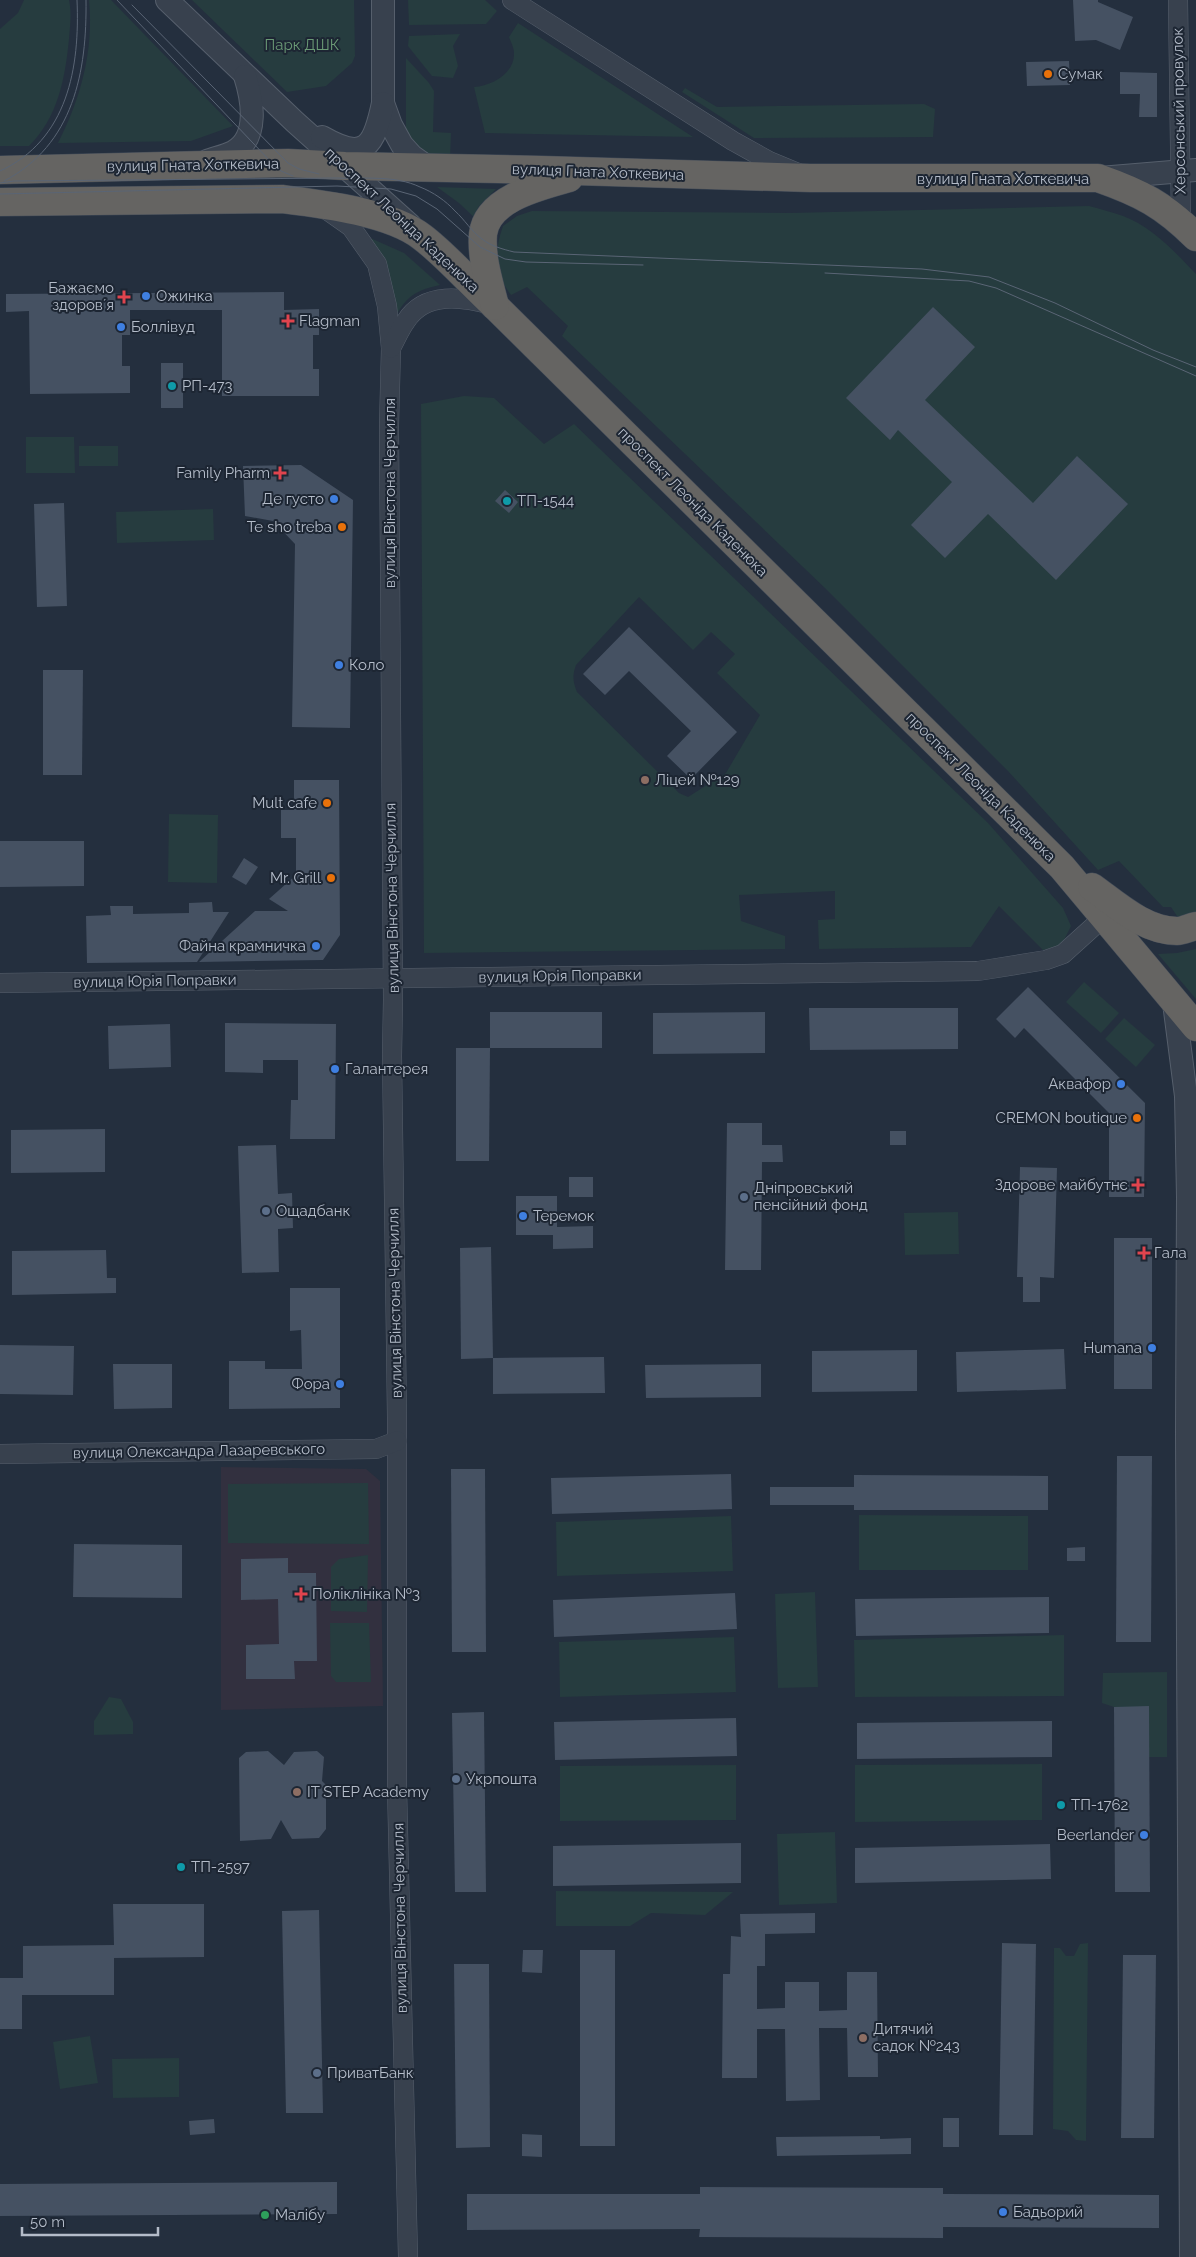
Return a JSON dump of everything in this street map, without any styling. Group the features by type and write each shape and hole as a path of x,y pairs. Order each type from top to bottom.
{"highway":[{"name":"вулиця Гната Хоткевича","path":"0,170 288,163 810,178 1098,178"},
{"path":"495,306 484,259 483,232 490,217 511,197 537,187 597,171"},
{"path":"1098,178 1134,190 1154,202 1188,230"},
{"path":"0,202 282,199 317,203 385,219 421,236"},
{"name":"проспект Леоніда Каденюка","path":"421,236 495,306 1062,867 1196,1027"},
{"path":"1062,867 1135,917 1158,929 1179,931 1196,926"}],"street":[{"name":"проспект Леоніда Каденюка","path":"167,0 245,76 421,236"},
{"path":"295,122 341,148 355,149 366,146 373,138 383,103 383,0"},
{"path":"512,0 733,141 769,162 810,178"},
{"name":"Херсонський провулок","path":"1178,0 1188,170 1188,230"},
{"path":"199,164 234,152 248,136 252,98 245,76"},
{"path":"383,103 391,125 402,145 412,156 428,168"},
{"name":"вулиця Гната Хоткевича","path":"1098,178 1188,170"},
{"name":"вулиця Вінстона Черчилля","path":"317,203 351,227 377,264 387,306 391,348 389,446 392,1056 397,1442 397,1787 408,2257"},
{"name":"вулиця Вінстона Черчилля","path":"391,348 406,319 420,306 436,300 466,298 495,306"},
{"name":"вулиця Юрія Поправки","path":"0,983 978,970 1046,960 1063,954 1104,916"},
{"path":"1174,1003 1186,1096 1192,1189 1186,1434 1191,2257"},
{"name":"вулиця Олександра Лазаревського","path":"0,1454 376,1449 397,1442"}],"shaded area":[{"name":"Поліклініка №3","path":"221,1467 366,1469 380,1481 383,1706 221,1710"}],"green space":[{"path":"24,0 69,0 70,24 65,69 53,110 39,135 29,146 0,146 0,29 18,13"},
{"path":"89,0 111,0 233,126 191,141 58,143 73,109 84,73 90,37"},
{"name":"Парк ДШК","path":"192,0 354,0 355,56 352,63 326,86 287,92"},
{"path":"408,0 485,0 497,11 486,24 409,25"},
{"path":"518,23 693,137 485,133 474,87 495,81 511,67 514,53 509,37"},
{"path":"460,34 453,46 458,66 453,78 432,76 408,46 409,36"},
{"path":"406,58 434,91 433,132 451,133 450,159 432,159 420,152 406,132"},
{"path":"685,88 717,107 924,104 935,109 933,137 754,138 682,92"},
{"path":"437,187 496,189 479,206 474,215 476,219 459,203"},
{"path":"1089,206 1123,216 1143,226 1180,257 1196,274 1196,918 1181,922 1171,907 1163,907 1119,861 1098,870 1008,771 826,589 562,336 568,326 527,287 511,295 501,278 497,262 498,245 503,226 517,216 532,211 790,213"},
{"path":"359,233 404,253 440,285 422,290 409,298 400,309 391,326"},
{"name":"Ліцей №129","path":"464,396 494,398 544,444 574,424 988,823 1063,908 1071,926 1061,946 1043,950 999,906 971,947 819,949 818,920 835,919 835,891 739,895 741,921 785,936 785,949 424,953 421,404","holes":["639,597 693,650 711,632 735,654 717,673 760,715 726,773 688,797 679,793 577,692 574,676 576,665"]},
{"path":"26,437 74,437 75,473 26,473"},
{"path":"79,446 118,446 118,466 79,466"},
{"path":"213,509 214,540 117,543 116,512"},
{"path":"169,814 218,815 217,883 168,882"},
{"path":"1196,949 1196,999 1158,954"},
{"path":"1084,982 1119,1013 1101,1033 1066,1002"},
{"path":"1124,1018 1155,1045 1136,1067 1105,1039"},
{"path":"958,1212 959,1254 905,1255 904,1213"},
{"path":"368,1483 369,1544 228,1543 228,1484"},
{"path":"859,1515 1028,1516 1028,1570 859,1570"},
{"path":"731,1516 733,1571 557,1576 556,1522"},
{"path":"368,1555 367,1612 331,1611 331,1567 339,1559"},
{"path":"815,1592 818,1687 778,1688 775,1594"},
{"path":"330,1623 369,1623 371,1682 336,1682 331,1676"},
{"path":"1064,1635 1064,1696 855,1697 854,1640"},
{"path":"734,1637 736,1692 560,1697 559,1642"},
{"path":"1167,1672 1167,1757 1149,1757 1149,1707 1114,1707 1102,1703 1103,1673"},
{"path":"109,1697 121,1699 133,1722 133,1734 94,1735 94,1721"},
{"path":"1042,1764 1042,1820 855,1822 855,1765"},
{"path":"736,1765 736,1820 560,1821 560,1766"},
{"path":"835,1832 837,1903 779,1905 777,1834"},
{"path":"556,1891 733,1892 705,1915 651,1913 630,1926 556,1926"},
{"path":"1088,1943 1086,2141 1076,2140 1068,2131 1053,2129 1054,1948 1060,1948 1066,1956 1074,1956 1080,1944"},
{"path":"90,2036 98,2083 60,2089 53,2042"},
{"path":"179,2058 179,2097 113,2098 112,2059"}],"building":[{"path":"1073,0 1098,0 1098,2 1133,17 1120,50 1096,40 1075,41"},
{"name":"Сумак","path":"1069,61 1070,85 1027,86 1026,62"},
{"path":"1120,72 1157,73 1157,117 1139,117 1140,94 1120,94"},
{"path":"284,292 284,310 319,309 319,335 313,335 313,369 319,369 319,396 222,396 222,310 130,310 130,335 122,335 122,366 130,366 130,393 30,394 29,311 6,312 6,294"},
{"path":"933,307 975,347 925,400 1033,503 1077,456 1128,504 1056,580 988,514 945,558 911,525 952,482 898,430 890,440 846,398"},
{"name":"РП-473","path":"161,363 183,363 183,408 161,408"},
{"path":"301,465 353,500 350,728 292,727 295,544 273,521 245,516 243,466"},
{"name":"ТП-1544","path":"505,490 518,502 509,513 495,501"},
{"path":"64,503 67,606 37,607 34,504"},
{"path":"629,627 737,732 691,779 667,756 691,731 629,671 605,695 583,674"},
{"path":"43,670 83,670 82,775 43,775"},
{"path":"294,780 339,780 340,935 323,960 199,962 255,911 288,911 269,899 296,875 296,838 281,838 281,810 294,810"},
{"path":"0,841 84,841 84,886 0,887"},
{"path":"244,858 258,867 246,885 232,877"},
{"path":"212,902 213,912 229,912 197,962 87,963 86,916 111,915 110,906 133,906 133,914 189,913 189,903"},
{"path":"1028,987 1145,1103 1144,1197 1109,1197 1109,1113 1024,1028 1015,1038 996,1019"},
{"path":"809,1008 958,1008 958,1049 810,1050"},
{"path":"490,1012 602,1012 602,1048 490,1048"},
{"path":"765,1012 765,1053 653,1054 653,1013"},
{"path":"225,1023 336,1024 335,1139 290,1139 291,1100 298,1100 298,1060 263,1060 263,1073 225,1072"},
{"path":"170,1024 171,1067 109,1069 108,1026"},
{"path":"456,1048 490,1048 489,1161 456,1161"},
{"name":"Дніпровський пенсійний фонд","path":"727,1123 762,1123 762,1145 782,1145 783,1162 762,1162 761,1270 725,1270"},
{"path":"105,1129 105,1172 11,1173 11,1130"},
{"path":"890,1131 906,1131 906,1145 890,1145"},
{"name":"Ощадбанк","path":"276,1145 278,1194 292,1193 293,1228 278,1229 279,1272 242,1273 238,1146"},
{"path":"1020,1167 1057,1168 1054,1278 1040,1277 1040,1302 1023,1302 1023,1277 1017,1277"},
{"path":"569,1177 593,1177 593,1197 569,1197"},
{"path":"516,1196 557,1196 557,1227 593,1226 593,1248 553,1249 553,1235 516,1235"},
{"path":"1114,1238 1152,1238 1152,1389 1114,1389"},
{"path":"491,1247 493,1358 461,1359 460,1248"},
{"path":"106,1250 107,1278 116,1278 116,1293 12,1295 12,1251"},
{"path":"290,1288 340,1288 340,1408 229,1409 229,1361 265,1361 265,1369 302,1369 301,1330 290,1331"},
{"path":"0,1345 74,1346 73,1395 0,1394"},
{"path":"1064,1349 1066,1389 957,1392 956,1352"},
{"path":"917,1350 917,1391 812,1392 812,1351"},
{"path":"604,1357 605,1393 493,1394 493,1358"},
{"path":"113,1364 172,1364 172,1408 114,1409"},
{"path":"761,1364 761,1397 646,1398 645,1365"},
{"path":"1117,1456 1152,1456 1151,1642 1116,1642"},
{"path":"451,1469 485,1469 486,1652 452,1652"},
{"path":"731,1474 732,1509 552,1514 551,1478"},
{"path":"854,1475 1048,1476 1048,1510 854,1510 854,1505 770,1505 770,1487 854,1487"},
{"path":"74,1544 182,1545 182,1598 73,1597"},
{"path":"1085,1547 1085,1561 1067,1561 1067,1548"},
{"path":"288,1558 288,1573 316,1573 317,1661 294,1661 295,1679 246,1679 246,1645 279,1644 278,1599 241,1600 241,1559"},
{"path":"735,1593 737,1629 554,1637 553,1600"},
{"path":"1049,1597 1049,1633 856,1636 855,1599"},
{"path":"1149,1706 1150,1892 1115,1892 1114,1707"},
{"path":"484,1712 486,1892 455,1892 452,1713"},
{"path":"736,1718 737,1756 555,1760 554,1722"},
{"path":"1052,1721 1052,1757 857,1759 857,1723"},
{"path":"268,1751 284,1765 294,1752 317,1751 324,1757 322,1781 326,1785 326,1829 319,1838 292,1839 281,1820 271,1839 240,1841 239,1758 246,1752"},
{"path":"741,1843 741,1883 553,1886 553,1846"},
{"path":"1050,1844 1051,1879 855,1883 855,1848"},
{"path":"113,1904 204,1904 204,1957 114,1958 114,1995 22,1995 22,2029 0,2029 0,1978 23,1978 23,1946 114,1945"},
{"path":"319,1910 323,2113 286,2113 282,1911"},
{"path":"815,1913 815,1933 765,1934 765,1966 757,1966 757,2009 785,2008 785,1982 819,1982 819,2011 847,2010 847,1972 877,1972 878,2077 848,2077 847,2028 819,2028 820,2100 786,2101 785,2029 757,2029 757,2078 722,2078 723,1974 730,1974 731,1936 741,1937 740,1914"},
{"path":"1002,1943 1036,1944 1033,2135 999,2135"},
{"path":"523,1950 543,1950 542,1973 522,1972"},
{"path":"580,1950 615,1950 615,2146 580,2146"},
{"path":"1123,1955 1156,1955 1154,2138 1121,2138"},
{"path":"454,1964 489,1964 490,2147 456,2148"},
{"path":"943,2118 959,2118 959,2147 943,2147"},
{"path":"214,2119 215,2133 190,2135 189,2121"},
{"path":"522,2134 542,2135 542,2157 522,2156"},
{"path":"880,2136 880,2139 911,2138 911,2154 777,2156 776,2137"},
{"path":"337,2182 337,2214 0,2216 0,2184"},
{"path":"700,2187 943,2188 943,2194 1159,2195 1159,2228 943,2227 943,2238 699,2237 700,2229 467,2230 467,2194 700,2194"}],"tram line":[{"path":"0,171 23,158 41,141 55,121 65,99 76,51 77,0"},
{"path":"4,181 28,166 46,148 61,127 72,104 79,79 83,53 86,27 86,0"},
{"path":"117,0 272,163 281,171 293,176"},
{"path":"132,5 288,163 299,169 319,174"},
{"path":"0,183 14,181 390,179 410,183 434,194 451,207 482,239 514,252 922,269 989,277 1055,303 1153,350 1196,367"},
{"path":"0,194 337,186 391,189 416,196 437,209 480,247 505,259 526,262 643,265"},
{"path":"825,273 969,281 996,288 1196,376"}],"place":[{"name":"Сумак","path":"1048,74"},
{"name":"Ожинка","path":"146,296"},
{"name":"Бажаємо здоровʼя","path":"124,297"},
{"name":"Flagman","path":"288,321"},
{"name":"Боллівуд","path":"121,327"},
{"name":"РП-473","path":"172,386"},
{"name":"Family Pharm","path":"280,473"},
{"name":"Де густо","path":"334,499"},
{"name":"ТП-1544","path":"507,501"},
{"name":"Te sho treba","path":"342,527"},
{"name":"Коло","path":"339,665"},
{"name":"Ліцей №129","path":"645,780"},
{"name":"Mult cafe","path":"327,803"},
{"name":"Mr. Grill","path":"331,878"},
{"name":"Файна крамничка","path":"316,946"},
{"name":"Галантерея","path":"335,1069"},
{"name":"Аквафор","path":"1121,1084"},
{"name":"CREMON boutique","path":"1137,1118"},
{"name":"Здорове майбутнє","path":"1138,1185"},
{"name":"Дніпровський пенсійний фонд","path":"744,1197"},
{"name":"Ощадбанк","path":"266,1211"},
{"name":"Теремок","path":"523,1216"},
{"name":"Гала","path":"1144,1253"},
{"name":"Humana","path":"1152,1348"},
{"name":"Фора","path":"340,1384"},
{"name":"Поліклініка №3","path":"301,1594"},
{"name":"Укрпошта","path":"456,1779"},
{"name":"IT STEP Academy","path":"297,1792"},
{"name":"ТП-1762","path":"1061,1805"},
{"name":"Beerlander","path":"1144,1835"},
{"name":"ТП-2597","path":"181,1867"},
{"name":"Дитячий садок №243","path":"863,2038"},
{"name":"ПриватБанк","path":"317,2073"},
{"name":"Бадьорий","path":"1003,2212"},
{"name":"Малібу","path":"265,2215"}]}
